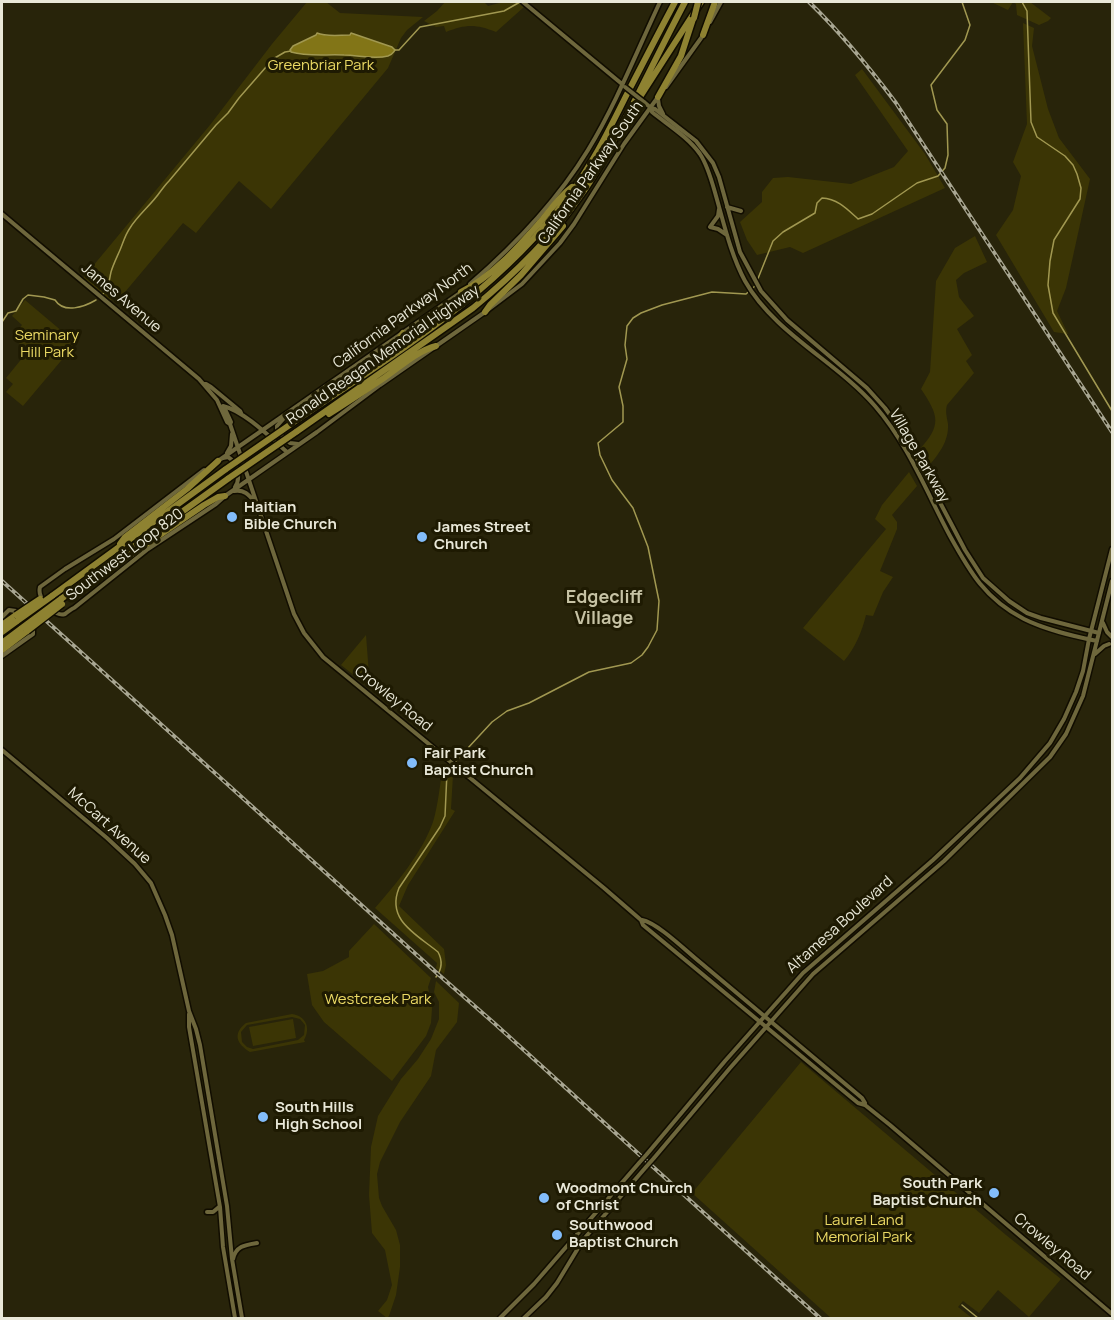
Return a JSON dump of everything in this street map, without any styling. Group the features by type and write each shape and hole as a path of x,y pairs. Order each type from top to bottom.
{"highway":[{"name":"Ronald Reagan Memorial Highway","path":"2,632 16,618 52,596 226,469 429,330 478,292 525,249 578,183 609,131 675,2"},
{"name":"Ronald Reagan Memorial Highway","path":"2,643 25,630 69,594 229,478 490,294 534,252 578,199 608,152 685,2"},
{"path":"628,114 700,2"},
{"path":"658,98 681,56 700,2"},
{"path":"703,35 715,2"},
{"path":"461,292 474,286 499,264 565,193 578,183"},
{"path":"485,312 551,240 569,217 578,199"},
{"path":"291,424 299,414 388,349 402,333"},
{"path":"320,415 326,415 372,387 412,358 436,346"},
{"path":"117,548 125,537 187,489 219,460"},
{"path":"114,562 120,561 204,505 229,492"},
{"path":"2,625 16,618"},
{"path":"2,650 25,630"}],"main road":[{"path":"524,2 683,133"},
{"path":"623,85 660,2"},
{"name":"California Parkway South","path":"248,479 288,453 522,284 560,243 590,200 624,144 703,35 721,2"},
{"path":"612,76 620,76 628,70"},
{"name":"California Parkway North","path":"262,431 461,292 512,245 563,186 592,142 623,85"},
{"path":"658,98 659,106 665,117"},
{"path":"651,108 652,112 683,133"},
{"name":"Village Parkway","path":"683,133 703,149 713,163 719,177 736,242 761,291 787,320 867,388 885,408 911,446 972,563 988,583 1020,608 1041,618 1099,633"},
{"name":"Village Parkway","path":"683,133 702,156 745,281 768,313 857,388 876,407 917,471 935,509 972,575 992,597 1017,615 1038,626 1098,641"},
{"path":"727,207 741,211"},
{"path":"720,209 710,227 728,236"},
{"name":"James Avenue","path":"2,214 204,384 221,407"},
{"path":"204,384 233,405 288,453"},
{"path":"221,407 226,403 233,405"},
{"path":"221,407 229,407 242,414"},
{"name":"Crowley Road","path":"221,407 230,424 293,613 316,648 334,666 641,920 643,925 858,1102 865,1105 1113,1314"},
{"path":"290,412 278,424 278,433 290,443 299,444"},
{"path":"224,456 231,446 232,430"},
{"name":"Southwest Loop 820","path":"248,479 216,504 139,556 66,613 54,612 40,596 40,587 51,578 114,540 179,488 262,431"},
{"path":"219,460 228,457 234,462 239,480 229,492"},
{"path":"229,492 239,490 244,492 257,504"},
{"name":"Altamesa Boulevard","path":"500,1318 534,1284 809,967 933,860 1008,790 1050,743 1076,692 1113,549"},
{"path":"1106,574 1113,576"},
{"name":"Altamesa Boulevard","path":"524,1318 557,1284 583,1240 815,973 944,861 1056,750 1079,709 1086,690 1113,581"},
{"path":"1017,615 1020,608"},
{"path":"2,617 9,610 16,611 33,625 34,630 33,634 2,656"},
{"path":"1078,628 1087,626 1095,616"},
{"path":"1102,621 1107,632 1113,637"},
{"path":"1094,654 1109,644"},
{"name":"McCart Avenue","path":"2,750 107,838 148,878 156,892 172,935 189,1011 196,1029 227,1206 232,1263 242,1318"},
{"path":"895,893 901,899"},
{"name":"Crowley Road","path":"641,920 659,929 765,1016 862,1098 865,1105"},
{"path":"809,967 815,973"},
{"name":"McCart Avenue","path":"189,1011 189,1027 220,1207 223,1247 235,1318"},
{"path":"721,1066 725,1074"},
{"path":"831,1080 843,1082"},
{"path":"207,1212 213,1212 220,1207"},
{"path":"232,1263 234,1254 240,1247 257,1244"},
{"path":"230,1291 237,1289"}],"green space":[{"name":"Greenbriar Park","path":"307,2 326,2 340,13 423,17 407,30 388,68 271,209 239,181 196,233 183,223 120,298 110,300 83,278 210,125"},
{"path":"445,2 484,2 488,6 503,2 518,2 524,7 496,32 471,26 446,32 444,26 436,27 424,21"},
{"path":"991,2 1013,2 1008,10"},
{"path":"1013,2 1030,2 1051,18 1039,25 1017,15 1016,4"},
{"path":"1023,23 1034,28 1032,46 1048,109 1059,138 1090,179 1066,288 1057,311 1068,334 1054,332 996,235 1013,210 1021,176 1013,162 1027,124"},
{"path":"862,69 925,154 945,188 803,253 790,247 757,255 747,240 740,222 762,202 762,192 773,178 788,177 851,184 894,167 908,151 855,75"},
{"path":"975,236 987,262 964,273 956,280 959,297 974,316 957,329 972,355 966,361 974,373 947,405 947,437 939,453 927,468 919,450 932,434 935,420 932,406 921,389 930,372 936,281 955,248"},
{"name":"Seminary Hill Park","path":"25,300 76,343 23,406 6,392 13,384 6,378 28,351 12,337 22,325 12,316"},
{"path":"909,472 917,486 892,515 897,522 897,529 880,571 893,577 883,592 873,616 866,615 858,640 844,661 803,628 886,529 875,519 882,505"},
{"path":"366,635 370,688 341,665"},
{"path":"443,766 453,775 451,809 455,811 408,885 399,906 444,949 446,965 444,974 436,968 437,963 375,908 408,868 428,834 436,809"},
{"name":"Westcreek Park","path":"374,924 431,978 428,987 432,1008 431,1023 426,1036 392,1081 324,1022 312,1005 307,974 323,971 349,957 349,951"},
{"path":"436,981 459,1003 457,1022 436,1050 431,1076 400,1122 380,1162 377,1174 379,1198 396,1230 400,1245 396,1295 387,1318 378,1311 387,1300 392,1285 385,1250 372,1233 369,1195 371,1147 378,1116 401,1079 431,1039 439,1019 439,1002 434,992"},
{"path":"297,1015 306,1023 305,1042 250,1052 242,1046 238,1039 239,1031 246,1023","holes":["292,1017 300,1019 305,1025 304,1035 298,1040 253,1049 242,1042 241,1032 247,1025"]},
{"path":"293,1019 296,1038 253,1046 249,1027"},
{"name":"Laurel Land Memorial Park","path":"801,1062 1061,1279 1029,1317 998,1290 979,1313 963,1301 958,1307 972,1318 831,1318 692,1193"}],"shaded area":[{"path":"317,33 333,36 350,35 351,33 395,50 390,55 377,58 291,52 293,46"}],"waterway":[{"path":"395,50 399,50 420,27 504,11 520,2"},
{"path":"455,762 492,722 507,711 529,703 589,672 631,663 642,655 657,630 659,601 648,547 633,508 612,480 600,455 598,443 623,422 623,406 619,387 627,359 625,345 627,326 641,313 662,305 712,292 746,294 755,286 773,241 783,232 815,213 817,203 822,198 838,202 858,219 872,214 917,183 938,176 945,168 948,155 947,124 937,110 931,85 965,40 970,25 962,2"},
{"path":"1022,2 1027,11 1031,122 1037,137 1065,156 1073,165 1081,188 1080,199 1054,240 1048,285 1053,313 1112,411"},
{"path":"103,294 108,287 112,269 125,236 133,223 273,59 291,51"},
{"path":"2,322 8,313 16,311 28,295 55,300 69,308 80,307 96,300"},
{"path":"436,977 441,965 438,952 405,925 400,918 396,899 399,888 445,816 447,772 452,766"},
{"path":"962,1305 978,1318"}],"railway":[{"path":"809,2 876,76 896,103 1112,432"},
{"path":"2,581 820,1318"}],"place":[{"name":"Haitian Bible Church","path":"232,517"},
{"name":"James Street Church","path":"422,537"},
{"name":"Fair Park Baptist Church","path":"412,763"},
{"name":"South Hills High School","path":"263,1117"},
{"name":"South Park Baptist Church","path":"994,1193"},
{"name":"Woodmont Church of Christ","path":"544,1198"},
{"name":"Southwood Baptist Church","path":"557,1235"}],"district":[{"name":"Edgecliff Village","path":"604,608"}]}
